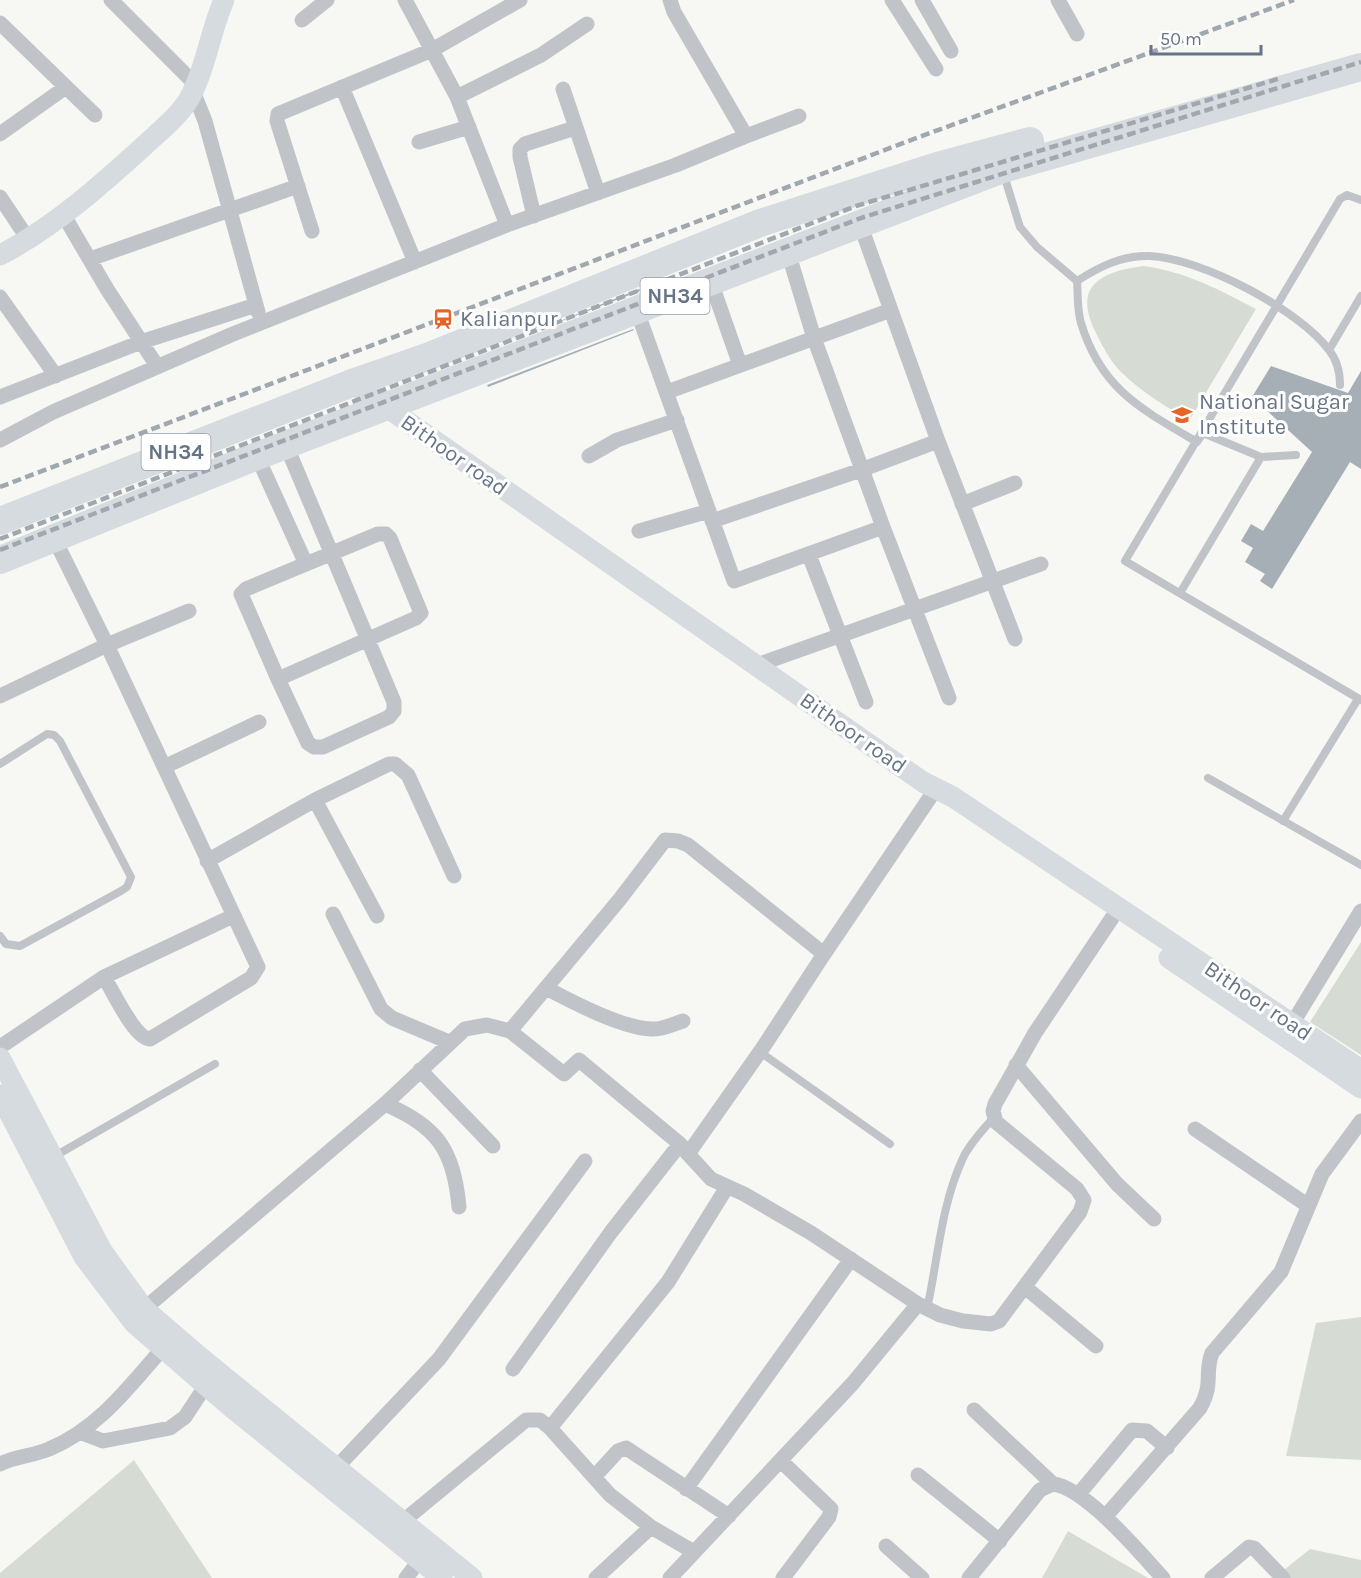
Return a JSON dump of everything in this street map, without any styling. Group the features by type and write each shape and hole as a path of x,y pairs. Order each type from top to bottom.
{"highway":[{"name":"NH34","path":"0,560 257,456 387,408 860,224 1000,160 1361,48"},
{"name":"NH34","path":"0,521 352,383 437,353 760,223 937,166 1000,160 1361,67"}],"street":[{"path":"111,0 195,88 261,323"},
{"path":"0,255 28,239 63,214 164,127 187,102 195,88 224,0"},
{"path":"302,20 327,0"},
{"path":"405,0 457,97 507,225"},
{"path":"312,231 277,115 432,50 520,0"},
{"path":"670,0 674,12 746,136"},
{"path":"892,0 936,69"},
{"path":"922,0 951,51"},
{"path":"1058,0 1077,34"},
{"path":"457,97 541,55 587,24"},
{"path":"1,27 95,115"},
{"path":"0,134 66,87"},
{"path":"342,87 415,262"},
{"path":"563,89 598,193"},
{"path":"0,440 53,412 261,323 507,225 598,193 799,116"},
{"path":"419,142 469,127"},
{"path":"534,216 520,157 520,148 525,144 575,128"},
{"path":"90,259 298,186"},
{"path":"0,197 28,239"},
{"path":"63,214 157,366"},
{"path":"860,224 938,441 1015,639"},
{"path":"788,252 814,338 861,470 949,698"},
{"path":"711,282 740,365"},
{"path":"0,297 56,376"},
{"path":"0,397 141,342 256,304"},
{"path":"667,392 891,310"},
{"path":"637,311 734,581 883,527"},
{"name":"Bithoor road","path":"352,383 757,665 928,788 953,797 1361,1070"},
{"path":"589,456 617,440 677,420"},
{"path":"639,531 711,516 861,470 938,441"},
{"path":"278,679 367,638 416,618 421,613 420,606 386,534 378,534 330,554 306,564 246,589 241,594 278,679 308,743 314,747 323,747 389,717 394,711 394,702 367,638 330,554 286,445"},
{"path":"257,456 306,564"},
{"path":"962,504 1015,483"},
{"path":"54,538 257,963 254,975 154,1038 145,1039 136,1031 104,977"},
{"path":"809,555 866,702"},
{"path":"757,665 1041,564"},
{"path":"0,696 107,645 189,612"},
{"path":"164,767 259,722"},
{"path":"207,861 315,800 388,764 399,765 408,774 454,876"},
{"path":"513,1369 611,1232 684,1149 760,1052 928,788 946,807 1361,1089"},
{"path":"315,800 377,916"},
{"path":"510,1030 620,899 665,840 670,839 688,846 824,954"},
{"path":"1292,1024 1361,911"},
{"path":"333,914 381,1009 392,1018 449,1042"},
{"path":"0,1047 104,977 233,916"},
{"path":"144,1309 385,1104 449,1042 465,1029 487,1025 510,1030 564,1074 579,1060 684,1149 704,1172 726,1187 792,1222 923,1306 952,1319 991,1324 999,1321 1007,1314 1080,1212 1083,1200 1077,1189 1005,1131 994,1117 995,1104 1016,1065 1112,918"},
{"path":"546,988 589,1009 642,1028 656,1029 683,1021"},
{"path":"0,1058 102,1251 144,1309 402,1522 442,1578"},
{"path":"1016,1065 1117,1184 1154,1219"},
{"path":"420,1070 492,1146"},
{"path":"0,1095 84,1257 134,1323 206,1385 426,1553 472,1578"},
{"path":"385,1104 423,1123 435,1139 452,1167 459,1207"},
{"path":"1105,1517 1167,1448 1206,1397 1209,1388 1209,1360 1212,1353 1274,1283 1287,1262 1307,1205 1322,1174 1361,1121"},
{"path":"1195,1129 1307,1205"},
{"path":"336,1468 439,1359 585,1161"},
{"path":"550,1428 668,1282 726,1187"},
{"path":"686,1489 851,1259"},
{"path":"1026,1288 1096,1346"},
{"path":"670,1578 923,1306"},
{"path":"0,1464 48,1450 82,1433 122,1395 163,1348"},
{"path":"82,1433 103,1442 170,1428 185,1417 206,1385"},
{"path":"974,1410 1053,1484"},
{"path":"402,1522 526,1420 535,1419 550,1428 610,1495 651,1527 694,1552"},
{"path":"1077,1495 1132,1430 1147,1431 1167,1448"},
{"path":"595,1476 623,1448 729,1516"},
{"path":"781,1461 831,1509 829,1518 783,1578"},
{"path":"918,1475 1000,1541"},
{"path":"969,1578 1040,1490 1053,1484 1062,1485 1105,1517 1163,1578"},
{"path":"596,1578 651,1527"},
{"path":"886,1546 922,1578"},
{"path":"1212,1578 1249,1547 1254,1548 1283,1578"},
{"path":"406,1578 426,1553"}],"lane":[{"path":"1000,160 1020,227 1037,247 1077,281 1080,321 1098,366 1112,383 1141,408 1197,442"},
{"path":"1283,821 1360,699 1125,561 1340,199 1347,195 1361,200"},
{"path":"1077,281 1105,263 1148,256 1179,261 1226,278 1278,305 1329,350 1340,371 1340,385"},
{"path":"1329,350 1361,296"},
{"path":"1197,442 1203,433 1261,457 1296,455"},
{"path":"1180,593 1261,457"},
{"path":"0,764 47,734 54,735 66,752 131,877 130,882 122,891 20,946 6,944 0,936"},
{"path":"1208,778 1361,865"},
{"path":"760,1052 890,1143"},
{"path":"53,1157 215,1064"},
{"path":"923,1306 943,1220 958,1173 969,1147 994,1117"}],"shaded area":[{"path":"1143,266 1187,277 1215,288 1256,309 1189,421 1145,392 1121,372 1104,349 1089,317 1087,304 1094,284 1114,272"},
{"path":"1361,942 1361,1055 1310,1022"},
{"path":"1361,1317 1361,1460 1286,1456 1316,1323"},
{"path":"134,1460 212,1578 0,1578 0,1573"},
{"path":"1068,1531 1148,1578 1042,1578"},
{"path":"1310,1549 1361,1560 1361,1578 1274,1578"}],"building":[{"path":"639,289 640,291 533,332"},
{"path":"633,329 488,387 487,385"},
{"path":"1271,366 1348,393 1361,371 1361,469 1350,462 1272,589 1260,581 1265,574 1245,562 1253,548 1241,541 1251,524 1263,531 1312,452 1252,397"}],"railway":[{"path":"0,487 919,137 1294,0"},
{"path":"0,550 861,218 1361,62"},
{"path":"0,539 856,206 1281,78"}],"place":[{"name":"Kalianpur","path":"443,319"},
{"name":"National Sugar Institute","path":"1182,415"}]}
